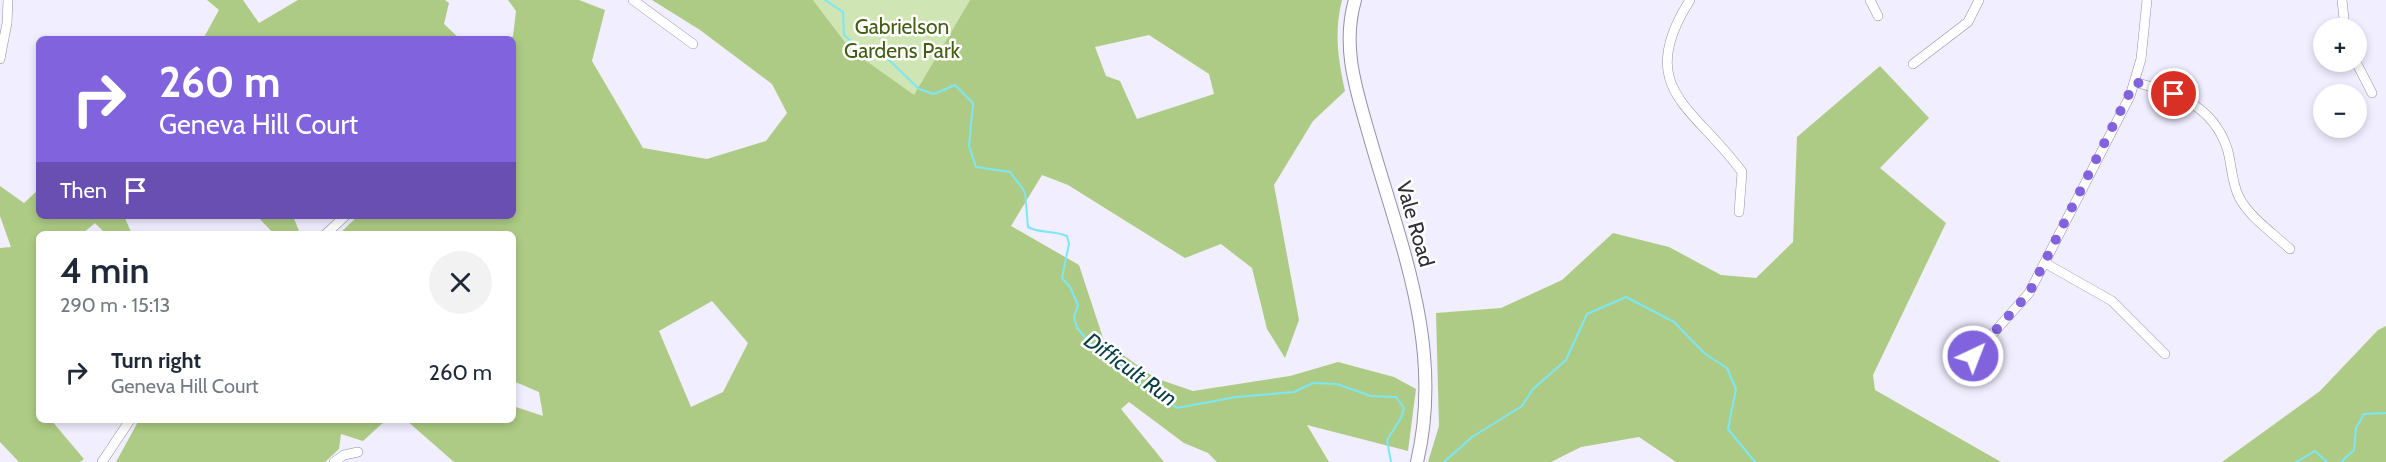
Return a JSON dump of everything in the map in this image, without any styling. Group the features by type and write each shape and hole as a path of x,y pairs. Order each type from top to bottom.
{"main road":[{"name":"Vale Road","path":"1355,0 1349,27 1351,61 1359,99 1407,263 1421,322 1427,375 1424,425 1417,462"}],"street":[{"path":"0,59 7,23 8,0"},
{"path":"633,0 693,44"},
{"path":"1690,0 1680,15 1669,44 1668,80 1678,98 1742,172 1739,212"},
{"path":"1870,0 1878,16"},
{"path":"1913,64 1968,22 1979,0"},
{"path":"1973,356 2021,304 2045,263 2135,82 2141,59 2146,0"},
{"path":"2342,0 2344,18"},
{"path":"2361,72 2372,93"},
{"path":"2135,82 2186,99 2205,111 2213,120 2227,148 2239,197 2253,215 2290,249"},
{"path":"329,231 342,219"},
{"path":"2045,263 2106,297 2165,354"},
{"path":"102,462 128,423"},
{"path":"334,462 344,455 358,452"}],"green space":[{"path":"207,0 243,0 259,23 298,0 445,0 449,3 444,24 457,36 205,36 219,10"},
{"path":"508,0 579,0 605,10 592,61 643,148 707,159 766,141 787,113 772,84 700,30 652,0 813,0 851,50 914,95 970,0 1342,0 1338,23 1338,46 1345,91 1313,121 1274,185 1299,320 1285,358 1267,329 1252,268 1221,244 1185,258 1068,185 1042,175 1011,226 1079,265 1104,341 1155,378 1193,391 1290,376 1338,362 1394,377 1416,389 1408,451 1307,425 1329,462 1217,462 1208,453 1184,443 1129,402 1121,409 1164,462 454,462 409,423 516,423 516,407 543,416 539,392 516,382 516,231 342,231 355,219 516,219 516,36 513,36 516,11","holes":["1149,35 1209,74 1214,94 1137,119 1120,81 1106,76 1095,47","712,301 748,343 723,392 691,407 659,331"]},
{"name":"Gabrielson Gardens Park","path":"813,0 970,0 914,96 851,50"},
{"path":"1880,66 1929,118 1880,168 1946,223 1873,375 1875,390 2001,462 1676,462 1639,437 1581,447 1551,462 1428,462 1439,426 1436,313 1501,308 1562,280 1613,233 1669,247 1721,275 1756,278 1793,242 1797,137"},
{"path":"0,186 24,203 36,192 36,219 125,219 131,231 103,231 95,223 86,231 36,231 36,423 54,423 84,459 80,462 19,462 0,442 0,248 11,247 0,216"},
{"path":"260,219 294,219 299,231 271,231"},
{"path":"2386,326 2386,462 2222,462 2320,391 2378,330"},
{"path":"137,423 383,423 363,441 341,434 339,449 325,462 116,462"}],"waterway":[{"name":"Difficult Run","path":"825,0 843,12 844,35 860,49 883,54 919,89 934,94 955,85 973,103 969,146 976,167 1010,172 1025,192 1028,227 1067,236 1069,244 1062,278 1070,287 1078,305 1074,317 1077,328 1094,347 1105,352 1144,386 1177,408 1236,397 1294,392 1313,383 1337,384 1371,396 1396,397 1404,408 1401,418 1387,440 1391,462"},
{"name":"Difficult Run","path":"1444,462 1472,437 1522,406 1533,389 1566,360 1587,314 1626,297 1674,322 1704,353 1727,368 1736,389 1728,429 1755,462"},
{"path":"2341,462 2354,450 2356,428 2364,414 2386,413"},
{"path":"2296,462 2315,451 2327,462"}],"route":[{"path":"1973,356 2010,318 2029,293 2098,160 2135,82 2174,94"}]}
